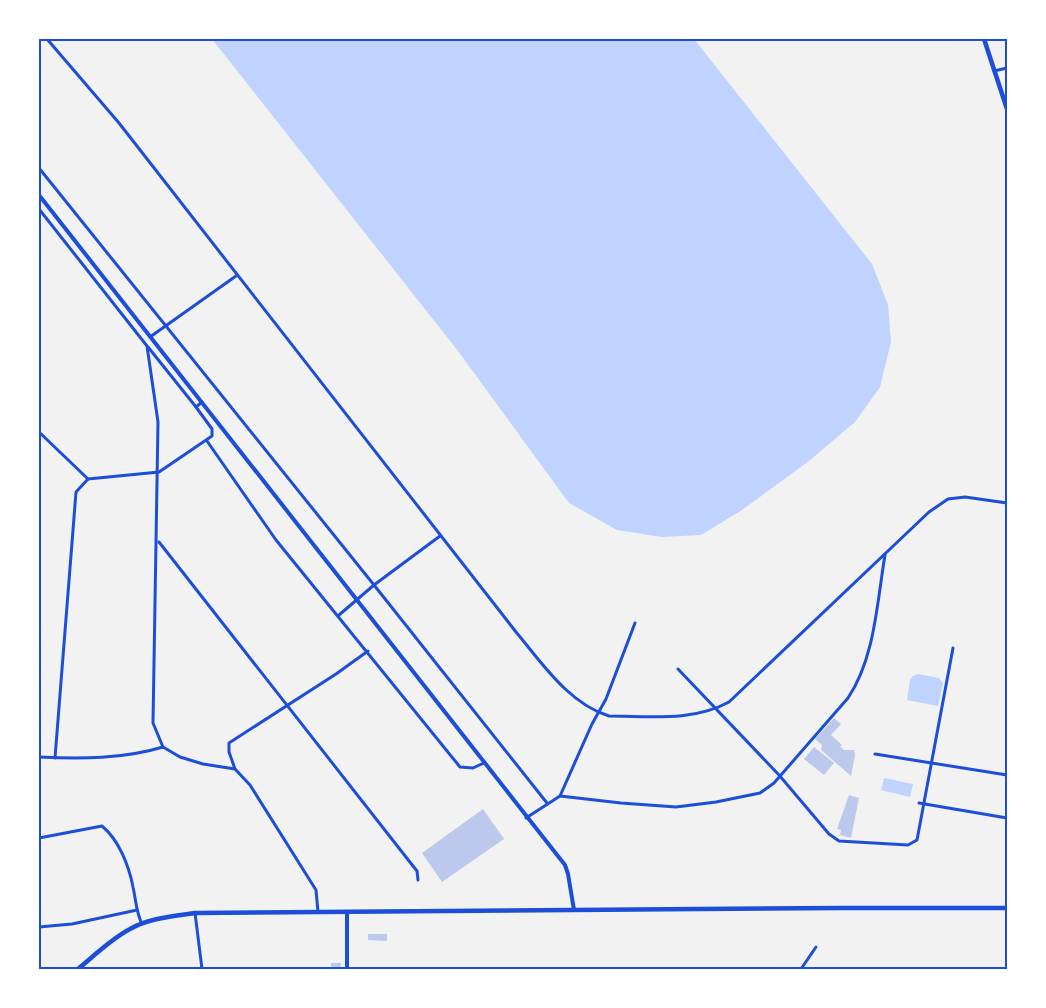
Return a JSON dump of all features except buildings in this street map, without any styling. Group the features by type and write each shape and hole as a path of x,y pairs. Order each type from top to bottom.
{"main road":[{"path":"984,39 1007,109"},
{"path":"78,969 114,939 142,924 195,913 1007,908"}],"street":[{"path":"48,39 119,123 236,276 545,667 583,704 599,713 609,716 689,716 716,709 729,702 929,512 948,500 965,497 1007,503"},
{"path":"994,71 1007,68"},
{"path":"39,168 547,804"},
{"path":"39,195 565,865 574,910"},
{"path":"39,209 212,429 212,436 207,441 159,472 88,479 76,492 55,758"},
{"path":"60,236 67,230"},
{"path":"150,337 236,276"},
{"path":"147,346 158,422 159,472 153,723 163,747 180,758 235,769"},
{"path":"196,407 202,402"},
{"path":"39,432 88,479"},
{"path":"207,441 276,540 460,767 473,768 484,763"},
{"path":"339,615 374,585 441,536"},
{"path":"158,541 413,866 418,880"},
{"path":"560,796 676,807 760,793 774,783 859,683 870,643 885,554"},
{"path":"526,818 560,796 599,713 635,622"},
{"path":"678,669 779,775 829,834 838,841 908,845 917,840 953,648"},
{"path":"318,912 318,898 310,880 250,784 235,769 229,752 229,743 368,651"},
{"path":"39,757 80,758 124,755 163,747"},
{"path":"875,754 1007,775"},
{"path":"919,803 1007,818"},
{"path":"39,838 102,826 111,833 133,885 142,924"},
{"path":"39,927 72,924 137,910"},
{"path":"347,912 347,969"},
{"path":"195,913 202,969"},
{"path":"801,969 816,947"}],"water":[{"path":"212,39 694,39 872,264 888,305 891,342 880,387 855,422 809,461 742,510 701,535 662,537 617,530 569,503 458,351"},
{"path":"918,674 939,678 943,683 938,706 907,700 910,680"},
{"path":"884,778 913,784 910,797 881,790"}]}
